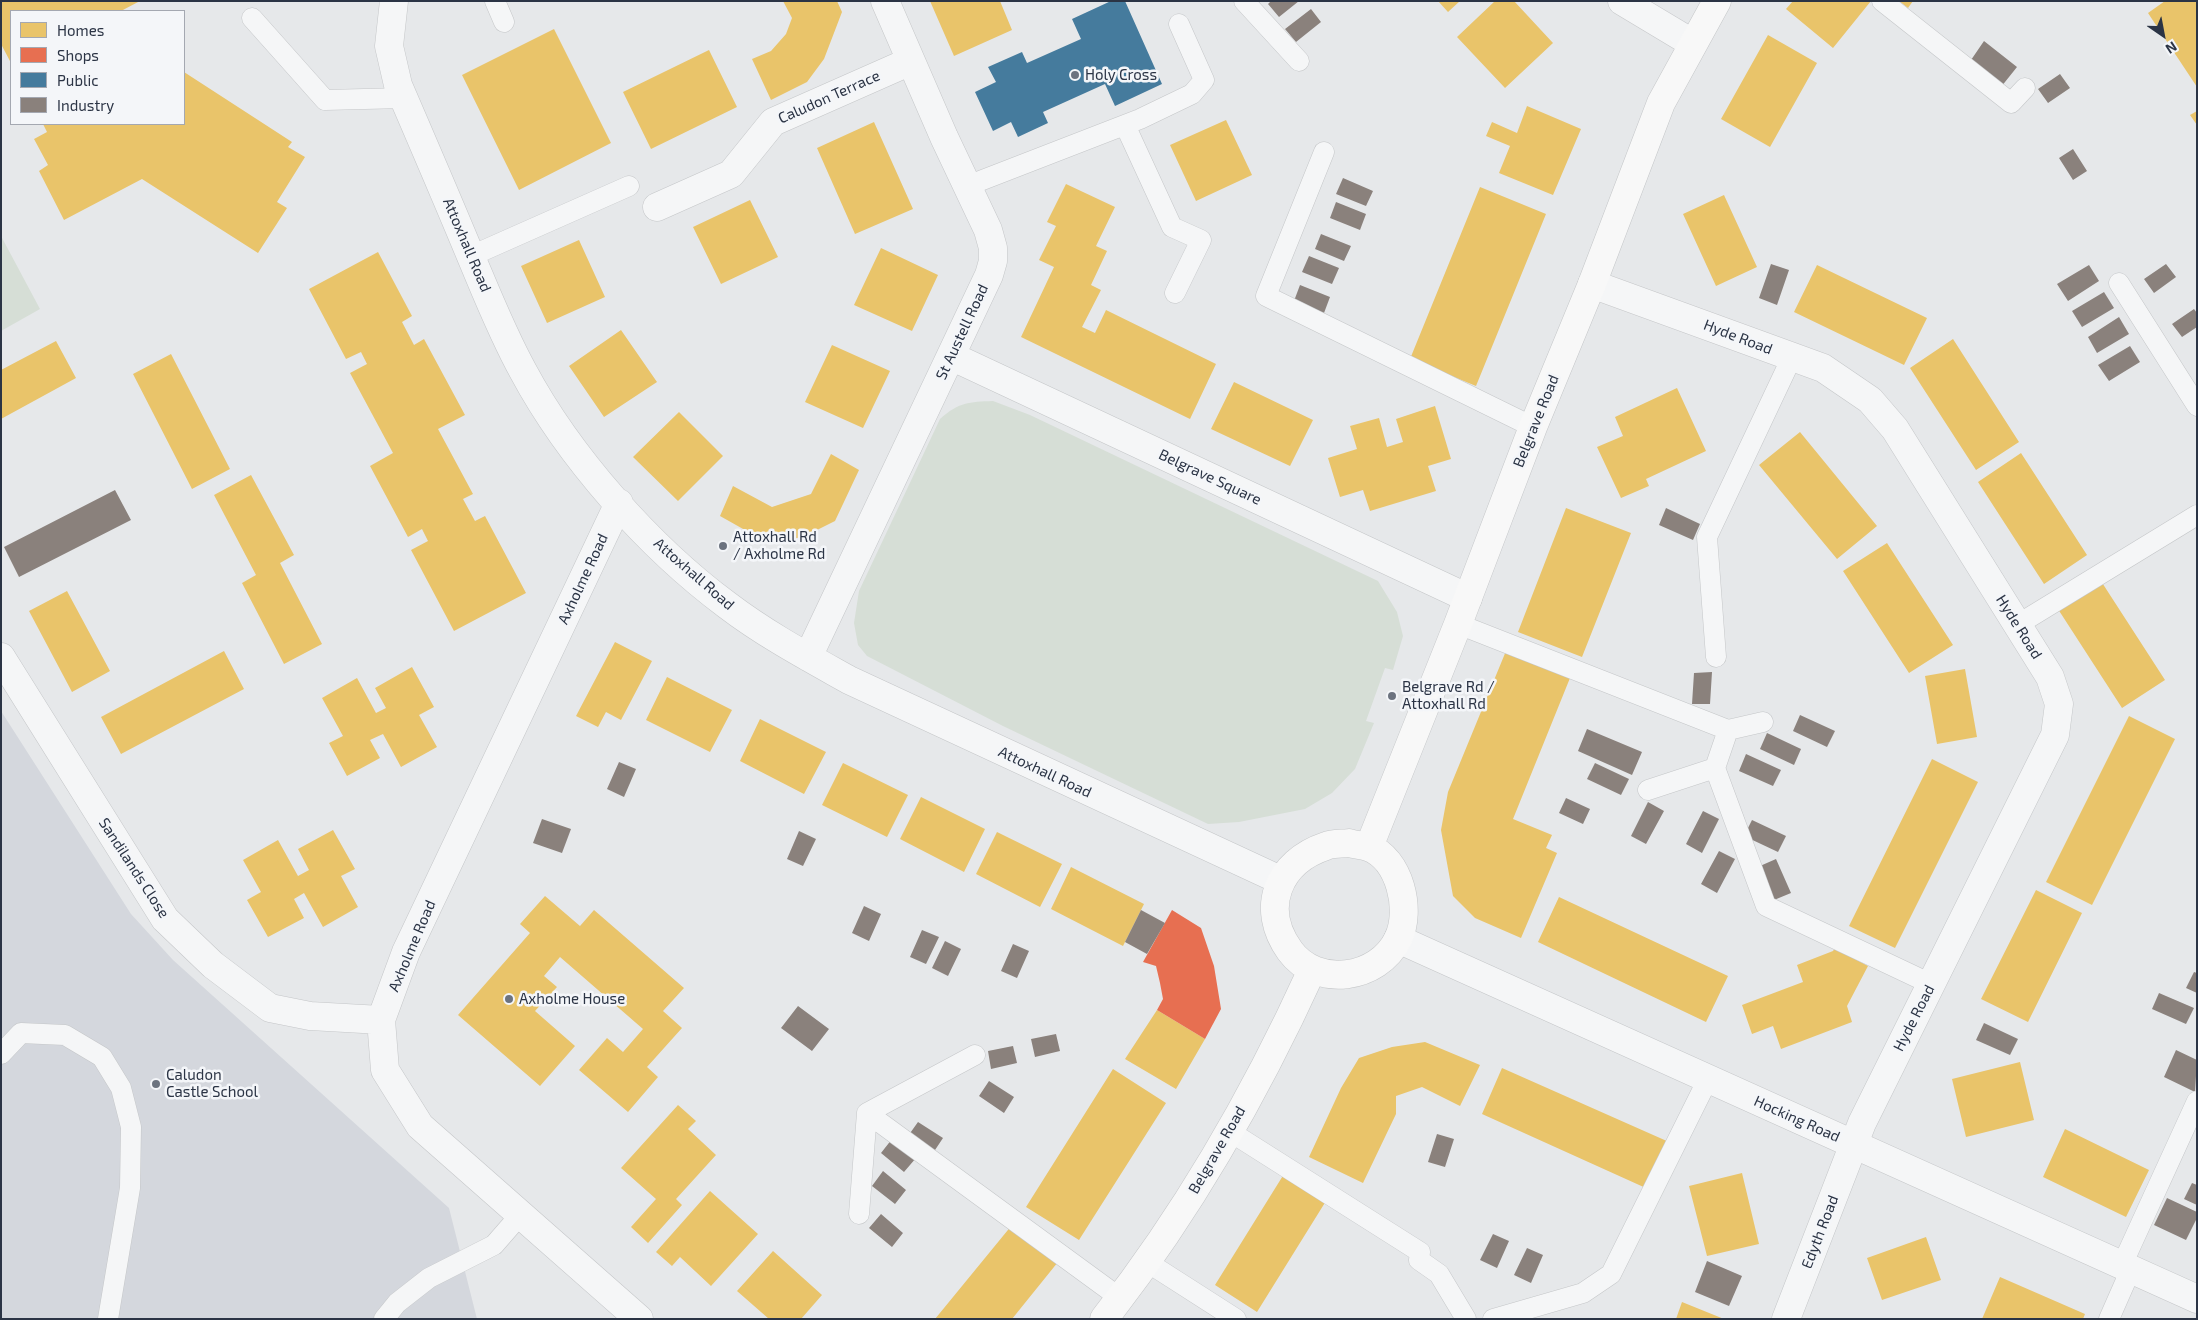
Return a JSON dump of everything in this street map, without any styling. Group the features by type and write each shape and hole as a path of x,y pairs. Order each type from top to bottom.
{"street":[{"name":"Attoxhall Road","path":"394,1 389,46 395,72 404,98 509,345 532,387 571,445 619,503 680,566 729,607 808,657 878,695 1280,880"},
{"name":"St Austell Road","path":"808,657 990,275 993,261 993,248 988,230 885,1"},
{"path":"1622,1 1692,43"},
{"name":"Belgrave Road","path":"1369,847 1458,624 1533,427 1592,284 1661,103 1692,43 1717,1"},
{"name":"Caludon Terrace","path":"657,208 731,174 773,122 911,61"},
{"name":"Hyde Road","path":"1592,284 1823,368 1870,400 1895,429 2050,677 2059,704 2055,736 1852,1144"},
{"name":"Belgrave Square","path":"951,356 1468,598"},
{"name":"Axholme Road","path":"619,503 406,952 381,1020 385,1070 420,1126 639,1319"},
{"name":"Sandilands Close","path":"1,658 165,919 213,965 270,1008 310,1016 381,1020"},
{"path":"1349,843 1369,847 1392,869 1400,882 1404,900 1404,918 1398,939 1387,954 1370,967 1353,974 1332,976 1312,970 1294,957 1280,932 1275,918 1274,898 1280,880 1308,854 1328,845 1349,843"},
{"name":"Hocking Road","path":"1398,939 2197,1298"},
{"name":"Belgrave Road","path":"1112,1308 1175,1221 1229,1131 1282,1036 1312,970"},
{"name":"Edyth Road","path":"1786,1319 1852,1144"}],"lane":[{"path":"495,1 504,22"},
{"path":"1244,1 1299,61"},
{"path":"1882,1 2011,103 2025,88"},
{"path":"252,18 325,100 404,98"},
{"path":"967,186 1125,125 1192,94 1204,80 1178,24"},
{"path":"1125,125 1172,227 1201,240 1174,292"},
{"path":"1324,152 1266,296 1533,427"},
{"path":"471,256 628,186"},
{"path":"2119,283 2197,406"},
{"path":"1716,656 1706,537 1792,357"},
{"path":"2017,625 2197,515"},
{"path":"1458,624 1728,730 1763,722"},
{"path":"1728,730 1715,768 1766,906 1931,984"},
{"path":"1648,790 1715,768"},
{"path":"1,1054 22,1033 65,1036 102,1057 121,1088 131,1127 130,1188 108,1319"},
{"path":"866,1113 975,1055"},
{"path":"1493,1319 1583,1293 1611,1274 1708,1079"},
{"path":"2109,1319 2126,1267 2197,1101"},
{"path":"859,1214 866,1113"},
{"path":"866,1113 1112,1308"},
{"path":"1229,1131 1420,1252 1419,1260 1440,1274 1466,1319"},
{"path":"384,1319 396,1303 429,1278 494,1245 521,1214"},
{"path":"1147,1262 1236,1319"}],"shaded area":[{"path":"1,236 40,309 1,331"},
{"path":"993,401 1030,415 1378,581 1397,612 1403,636 1393,670 1385,668 1366,721 1374,723 1355,769 1332,793 1305,809 1239,822 1208,824 1003,726 867,656 858,645 854,623 859,591 940,419 959,406"},
{"name":"Caludon Castle School","path":"1,711 131,914 173,960 449,1208 477,1319 1,1319"}],"building: Homes":[{"path":"1,1 140,1 123,10 10,10 10,61 1,44"},
{"path":"783,1 837,1 842,12 824,59 807,82 771,100 752,59 771,51 786,34 792,18"},
{"path":"930,1 1000,1 1012,30 954,56"},
{"path":"1438,1 1460,1 1448,12"},
{"path":"1495,1 1514,1 1553,43 1505,88 1457,37"},
{"path":"1793,1 1871,1 1833,48 1786,9"},
{"path":"1899,1 1913,1 1908,8"},
{"path":"2165,1 2197,1 2197,87 2148,13"},
{"path":"554,29 611,143 519,190 462,75"},
{"path":"1768,35 1817,63 1770,147 1721,119"},
{"path":"709,50 737,107 651,149 623,92"},
{"path":"185,73 292,142 288,147 305,157 277,202 287,208 258,253 142,179 64,220 39,171 48,165 34,139 47,132 44,125 185,125"},
{"path":"1527,106 1581,129 1553,195 1499,173 1510,146 1486,136 1492,122 1517,133"},
{"path":"2197,111 2197,125 2190,115"},
{"path":"1226,120 1252,175 1196,201 1170,145"},
{"path":"874,122 913,209 855,234 817,148"},
{"path":"1066,184 1115,207 1096,246 1107,251 1091,285 1101,290 1082,327 1095,333 1106,310 1216,364 1190,419 1021,337 1054,267 1039,260 1056,226 1047,222"},
{"path":"1480,187 1546,214 1476,386 1410,359"},
{"path":"1724,195 1757,267 1716,286 1683,214"},
{"path":"750,200 778,257 721,284 693,227"},
{"path":"579,240 605,297 547,323 521,266"},
{"path":"881,248 938,275 912,331 854,305"},
{"path":"378,252 412,316 402,322 414,345 424,339 465,415 438,429 473,494 463,499 475,521 485,516 526,593 454,631 411,550 428,541 422,529 408,537 370,466 393,453 350,373 367,364 361,352 346,359 309,289"},
{"path":"1817,265 1927,318 1904,365 1794,312"},
{"path":"621,330 657,382 604,417 569,366"},
{"path":"1953,339 2019,442 1976,470 1910,368"},
{"path":"56,341 76,378 1,419 1,370"},
{"path":"832,345 890,371 863,428 805,402"},
{"path":"171,354 230,469 192,489 133,374"},
{"path":"1234,382 1313,420 1290,466 1211,429"},
{"path":"1677,388 1706,451 1646,479 1649,486 1621,498 1597,447 1623,436 1615,417"},
{"path":"1435,406 1451,459 1428,466 1436,491 1370,511 1363,490 1340,497 1328,458 1357,449 1350,426 1379,418 1387,447 1403,442 1396,419"},
{"path":"679,412 723,456 678,501 633,457"},
{"path":"1800,432 1877,526 1837,559 1759,465"},
{"path":"2021,453 2087,555 2044,584 1978,482"},
{"path":"831,454 859,470 835,521 803,537 768,543 720,516 733,486 772,507 811,494"},
{"path":"251,475 294,555 280,563 322,644 284,664 242,583 256,575 214,495"},
{"path":"1566,508 1631,533 1582,657 1518,632"},
{"path":"1887,543 1953,645 1909,673 1843,571"},
{"path":"2099,578 2165,680 2122,708 2056,606"},
{"path":"67,591 110,671 72,692 29,611"},
{"path":"615,642 652,661 621,720 606,712 598,727 576,716"},
{"path":"224,651 244,689 121,754 101,717"},
{"path":"1506,651 1570,678 1513,819 1552,835 1546,848 1557,853 1521,938 1475,918 1453,896 1441,830 1448,792"},
{"path":"412,667 434,707 419,715 437,747 401,767 383,734 370,740 380,758 347,776 329,743 343,736 322,698 357,678 376,713 386,708 375,688"},
{"path":"1965,669 1977,737 1937,744 1925,676"},
{"path":"667,677 732,710 710,752 646,720"},
{"path":"2129,716 2175,739 2092,905 2046,882"},
{"path":"760,719 826,752 804,794 740,761"},
{"path":"1932,759 1978,782 1895,948 1849,926"},
{"path":"843,763 908,795 887,837 822,805"},
{"path":"921,797 985,829 964,872 900,839"},
{"path":"333,830 355,869 341,876 358,907 323,927 304,893 294,899 304,918 268,937 247,900 261,892 243,860 278,840 298,876 309,870 298,849"},
{"path":"997,832 1062,864 1040,907 976,874"},
{"path":"1071,867 1144,904 1123,946 1051,909"},
{"path":"2036,890 2082,913 2028,1022 1981,999"},
{"name":"Axholme House","path":"545,896 580,926 594,910 684,988 663,1011 682,1028 647,1067 658,1077 628,1112 579,1070 607,1038 623,1052 643,1029 560,957 544,976 557,987 535,1011 575,1046 540,1086 458,1015 530,933 520,924"},
{"path":"1559,897 1728,976 1706,1022 1538,942"},
{"path":"1835,948 1868,966 1847,1006 1852,1022 1781,1049 1773,1026 1752,1034 1742,1005 1803,982 1797,965 1833,951"},
{"path":"1157,1010 1205,1039 1176,1089 1125,1059"},
{"path":"1425,1042 1480,1065 1460,1106 1422,1087 1396,1096 1396,1114 1363,1183 1309,1157 1341,1088 1359,1058 1392,1047"},
{"path":"2020,1062 2034,1120 1966,1137 1952,1079"},
{"path":"1502,1068 1669,1142 1648,1189 1482,1114"},
{"path":"1113,1069 1166,1103 1079,1240 1026,1207"},
{"path":"678,1105 696,1121 688,1129 716,1155 676,1199 682,1205 648,1243 631,1227 656,1199 621,1168"},
{"path":"2065,1129 2149,1170 2126,1217 2043,1177"},
{"path":"1742,1173 1759,1244 1707,1256 1689,1186"},
{"path":"1284,1174 1326,1201 1257,1312 1215,1285"},
{"path":"710,1191 758,1234 711,1286 680,1257 672,1266 656,1252"},
{"path":"1012,1225 1058,1262 1012,1319 935,1319"},
{"path":"1926,1237 1941,1280 1882,1300 1867,1258"},
{"path":"773,1251 822,1295 801,1319 769,1319 737,1291"},
{"path":"2000,1277 2085,1314 2083,1319 1982,1319"},
{"path":"1682,1302 1724,1319 1676,1319"}],"building: Shops":[{"path":"1172,910 1201,928 1214,966 1221,1009 1205,1039 1157,1010 1163,999 1156,966 1143,962"}],"building: Public":[{"name":"Holy Cross","path":"1111,1 1125,1 1162,84 1115,106 1105,84 1043,112 1048,123 1018,137 1011,122 993,131 975,92 996,82 988,67 1022,52 1027,63 1081,39 1072,19"}],"building: Industry":[{"path":"1271,1 1299,1 1279,17 1268,4"},
{"path":"1311,9 1321,22 1296,42 1285,29"},
{"path":"1984,41 2017,67 2001,87 1971,60"},
{"path":"2060,74 2070,88 2048,103 2038,89"},
{"path":"2073,149 2087,171 2073,180 2059,158"},
{"path":"1343,178 1373,191 1366,206 1336,194"},
{"path":"1336,202 1366,214 1360,230 1330,218"},
{"path":"1321,234 1351,246 1344,261 1315,249"},
{"path":"1309,256 1339,268 1332,284 1302,272"},
{"path":"1771,264 1789,270 1777,305 1759,298"},
{"path":"2166,264 2176,277 2154,293 2144,279"},
{"path":"2089,265 2099,281 2068,301 2057,284"},
{"path":"1300,285 1330,297 1324,313 1294,301"},
{"path":"2104,292 2114,308 2082,327 2072,311"},
{"path":"2194,309 2197,313 2197,327 2182,337 2172,324"},
{"path":"2119,317 2129,334 2097,353 2088,337"},
{"path":"2130,346 2140,362 2109,381 2098,365"},
{"path":"115,490 131,520 19,577 4,547"},
{"path":"1666,508 1700,524 1693,540 1659,525"},
{"path":"1712,672 1710,704 1692,704 1694,673"},
{"path":"1800,715 1835,731 1827,747 1793,731"},
{"path":"1587,729 1642,752 1632,775 1578,751"},
{"path":"1767,733 1801,749 1794,765 1760,749"},
{"path":"1746,754 1781,770 1773,786 1739,771"},
{"path":"619,762 636,769 624,797 607,789"},
{"path":"1595,763 1629,779 1621,795 1587,779"},
{"path":"1566,798 1590,809 1583,824 1559,813"},
{"path":"1648,802 1664,811 1646,844 1631,836"},
{"path":"1703,811 1719,819 1702,853 1686,844"},
{"path":"542,819 571,829 562,853 533,843"},
{"path":"1752,820 1786,836 1778,852 1744,836"},
{"path":"799,831 816,839 803,866 787,859"},
{"path":"1719,851 1735,859 1717,893 1701,884"},
{"path":"1776,859 1791,893 1774,900 1760,866"},
{"path":"864,906 881,914 869,941 852,933"},
{"path":"1141,910 1165,923 1147,954 1125,942"},
{"path":"922,930 939,937 926,964 910,957"},
{"path":"945,941 961,949 948,976 932,968"},
{"path":"1013,944 1029,951 1017,978 1001,971"},
{"path":"2194,972 2197,973 2197,993 2186,988"},
{"path":"2159,993 2194,1008 2186,1024 2152,1009"},
{"path":"798,1006 829,1029 812,1051 781,1028"},
{"path":"1984,1023 2018,1039 2010,1055 1976,1040"},
{"path":"1056,1034 1060,1051 1035,1057 1031,1039"},
{"path":"1013,1046 1017,1063 991,1069 988,1051"},
{"path":"2176,1050 2197,1060 2195,1092 2164,1077"},
{"path":"989,1081 1014,1097 1004,1113 979,1096"},
{"path":"918,1122 943,1138 933,1153 908,1136"},
{"path":"1437,1134 1454,1139 1445,1167 1428,1162"},
{"path":"892,1139 916,1158 904,1172 881,1153"},
{"path":"883,1171 906,1190 895,1204 872,1186"},
{"path":"2192,1183 2197,1185 2197,1205 2184,1199"},
{"path":"2167,1198 2197,1212 2197,1218 2186,1240 2154,1225"},
{"path":"881,1214 903,1233 892,1247 869,1228"},
{"path":"1493,1234 1509,1241 1497,1268 1480,1260"},
{"path":"1527,1248 1543,1255 1531,1283 1514,1275"},
{"path":"1707,1261 1742,1276 1729,1306 1695,1292"}],"place":[{"name":"Holy Cross","path":"1075,75"},
{"name":"Attoxhall Rd / Axholme Rd","path":"723,546"},
{"name":"Belgrave Rd / Attoxhall Rd","path":"1392,696"},
{"name":"Axholme House","path":"509,999"},
{"name":"Caludon Castle School","path":"156,1084"}]}
